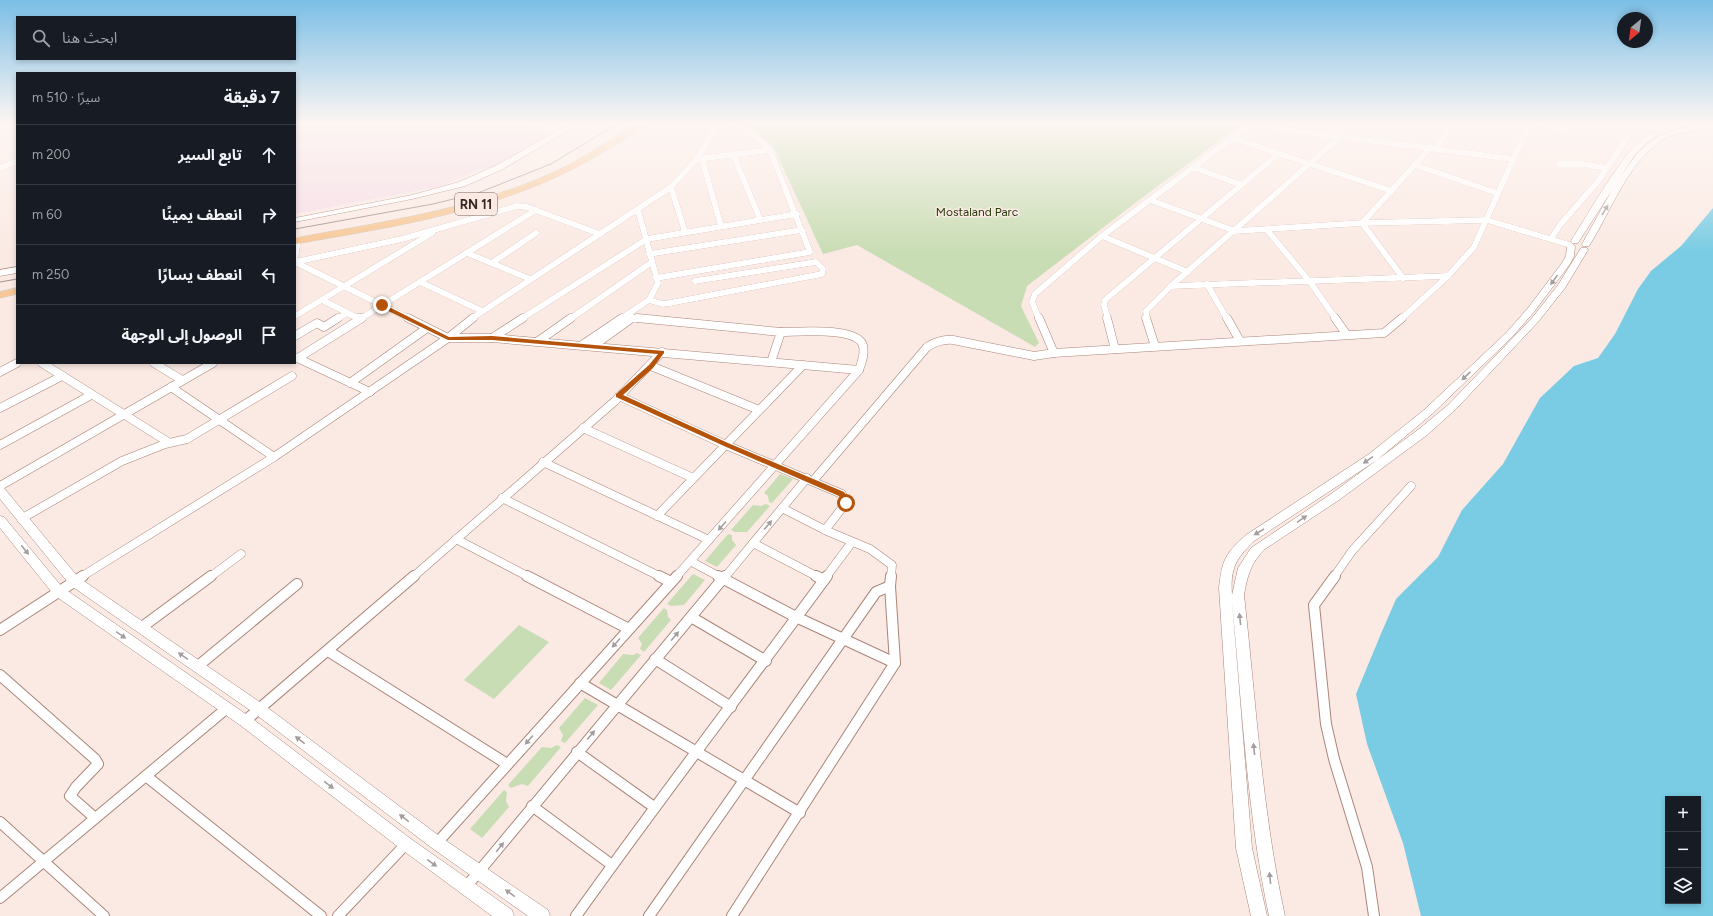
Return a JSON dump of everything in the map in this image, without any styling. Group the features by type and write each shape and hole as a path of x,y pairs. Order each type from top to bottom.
{"highway":[{"name":"RN 11","path":"296,239 422,212 493,193 522,183 558,167"},
{"name":"RN 11","path":"296,239 423,217 498,197 528,187 573,167"},
{"path":"0,289 16,286"},
{"path":"0,295 16,292"}],"street":[{"path":"296,220 412,197 462,184 500,167"},
{"path":"0,630 74,580 191,510 274,457 448,338 482,311 638,210 671,187 692,167"},
{"path":"702,167 721,226"},
{"path":"738,167 760,219"},
{"path":"656,278 808,254 810,252 797,214 777,167"},
{"path":"1115,349 1104,305 1105,300 1263,167"},
{"path":"1155,346 1145,314 1146,311 1171,286 1308,167"},
{"path":"1319,167 1392,191"},
{"path":"1362,223 1413,167"},
{"path":"1420,167 1497,193"},
{"path":"466,887 782,508 810,480 927,347 936,341 953,340 1034,356 1042,356 1054,353 1347,335 1388,331 1448,276 1474,247 1487,220 1509,167"},
{"path":"1552,239 1559,225 1581,203 1606,168 1596,167"},
{"path":"1259,916 1244,848 1226,609 1225,588 1227,569 1230,561 1234,553 1250,538 1372,457 1428,412 1509,335 1531,310 1566,264 1570,256 1572,244 1623,167"},
{"path":"1277,916 1271,888 1258,789 1238,595 1240,578 1247,561 1252,553 1335,497 1423,432 1452,407 1535,320 1562,286 1605,209 1634,167"},
{"path":"1054,353 1032,298 1102,236 1195,168 1242,185"},
{"path":"671,187 685,232"},
{"path":"1150,200 1235,231 1362,223 1487,220 1585,247"},
{"path":"296,262 402,239 515,206 524,206 600,234"},
{"path":"296,358 536,210"},
{"path":"582,345 649,300 658,283 638,210"},
{"path":"492,338 647,239 797,214"},
{"path":"1362,223 1403,278"},
{"path":"296,315 346,287 441,228"},
{"path":"649,254 802,230"},
{"path":"1267,230 1310,282 1347,335"},
{"path":"492,263 536,233"},
{"path":"1102,236 1188,272"},
{"path":"402,239 408,248"},
{"path":"467,253 530,279"},
{"path":"296,262 448,338 492,338 582,345 859,370"},
{"path":"537,342 652,262"},
{"path":"649,300 662,304 670,303 822,274 823,269 816,262 696,281"},
{"path":"0,273 16,270"},
{"path":"1171,286 1448,276"},
{"path":"420,282 482,311"},
{"path":"1207,284 1240,341"},
{"path":"322,300 360,319"},
{"path":"296,335 317,323 324,327 347,313 360,319"},
{"path":"437,843 776,465 859,370 863,361 862,344 859,340 843,334 781,332 633,318 594,346"},
{"path":"350,383 427,328"},
{"path":"771,362 781,332"},
{"path":"244,720 328,651 583,428 651,366 662,352"},
{"path":"296,358 370,392"},
{"path":"0,372 16,364"},
{"path":"44,364 168,442"},
{"path":"156,364 182,380"},
{"path":"0,486 211,364"},
{"path":"657,516 803,365"},
{"path":"651,366 759,410"},
{"path":"0,408 62,376"},
{"path":"21,518 128,458 168,442 187,439 221,420 292,376"},
{"path":"171,387 274,457"},
{"path":"0,445 91,395"},
{"path":"618,396 726,445 842,494 846,498 846,503 825,530"},
{"path":"583,428 693,478"},
{"path":"543,462 709,540"},
{"path":"1374,916 1367,867 1334,759 1326,724 1314,605 1352,551 1410,486"},
{"path":"0,491 74,580 259,709 437,843 542,916"},
{"path":"502,498 671,582"},
{"path":"732,916 895,664 890,586 892,565 885,557 825,530 782,508"},
{"path":"0,520 58,591 244,720 406,844 506,916"},
{"path":"456,539 629,629"},
{"path":"576,916 654,807 697,753 766,661 796,617 852,542"},
{"path":"753,543 824,580"},
{"path":"142,627 241,554"},
{"path":"690,561 841,640 895,664"},
{"path":"198,666 297,584"},
{"path":"650,916 746,780 841,640 876,592 890,586"},
{"path":"691,617 766,661"},
{"path":"328,651 507,764"},
{"path":"655,659 731,707"},
{"path":"0,675 95,759 98,764 76,787 70,796 95,818"},
{"path":"580,683 618,704 697,753 746,780 800,813"},
{"path":"0,898 227,708"},
{"path":"577,752 654,807"},
{"path":"146,776 321,916"},
{"path":"532,806 612,865"},
{"path":"0,822 104,916"},
{"path":"338,916 406,844"}],"shaded area":[{"path":"296,167 492,167 477,170 441,186 296,214"}],"green space":[{"name":"Mostaland Parc","path":"783,167 1184,167 1027,286 1021,306 1039,343 1035,347 857,245 823,254"},
{"path":"780,474 793,479 772,503 769,502 768,496 764,493"},
{"path":"766,504 770,506 747,532 735,532 731,530 753,505 761,506"},
{"path":"728,534 732,535 732,540 736,545 717,567 705,561"},
{"path":"693,574 705,580 684,605 671,606 667,604"},
{"path":"664,608 667,610 668,617 671,620 644,652 640,649 642,644 638,638"},
{"path":"519,625 549,642 494,699 464,680"},
{"path":"637,653 641,655 611,690 599,683 623,654 633,655"},
{"path":"585,698 598,705 565,743 561,741 563,735 559,728"},
{"path":"557,745 561,747 528,786 522,784 511,788 508,785 542,747 551,748"},
{"path":"504,790 507,792 506,801 509,807 482,838 470,829"}],"water":[{"path":"1713,208 1713,916 1421,916 1403,843 1367,744 1356,694 1396,599 1438,557 1462,510 1503,464 1540,398 1574,366 1598,358 1615,334 1638,289 1651,271 1681,246"}],"tram line":[{"path":"296,229 433,204 478,193 544,167"},
{"path":"0,282 16,279"}],"route":[{"path":"382,305 448,338 492,338 662,352 651,366 618,396 726,445 842,494 846,498 846,503"}]}
